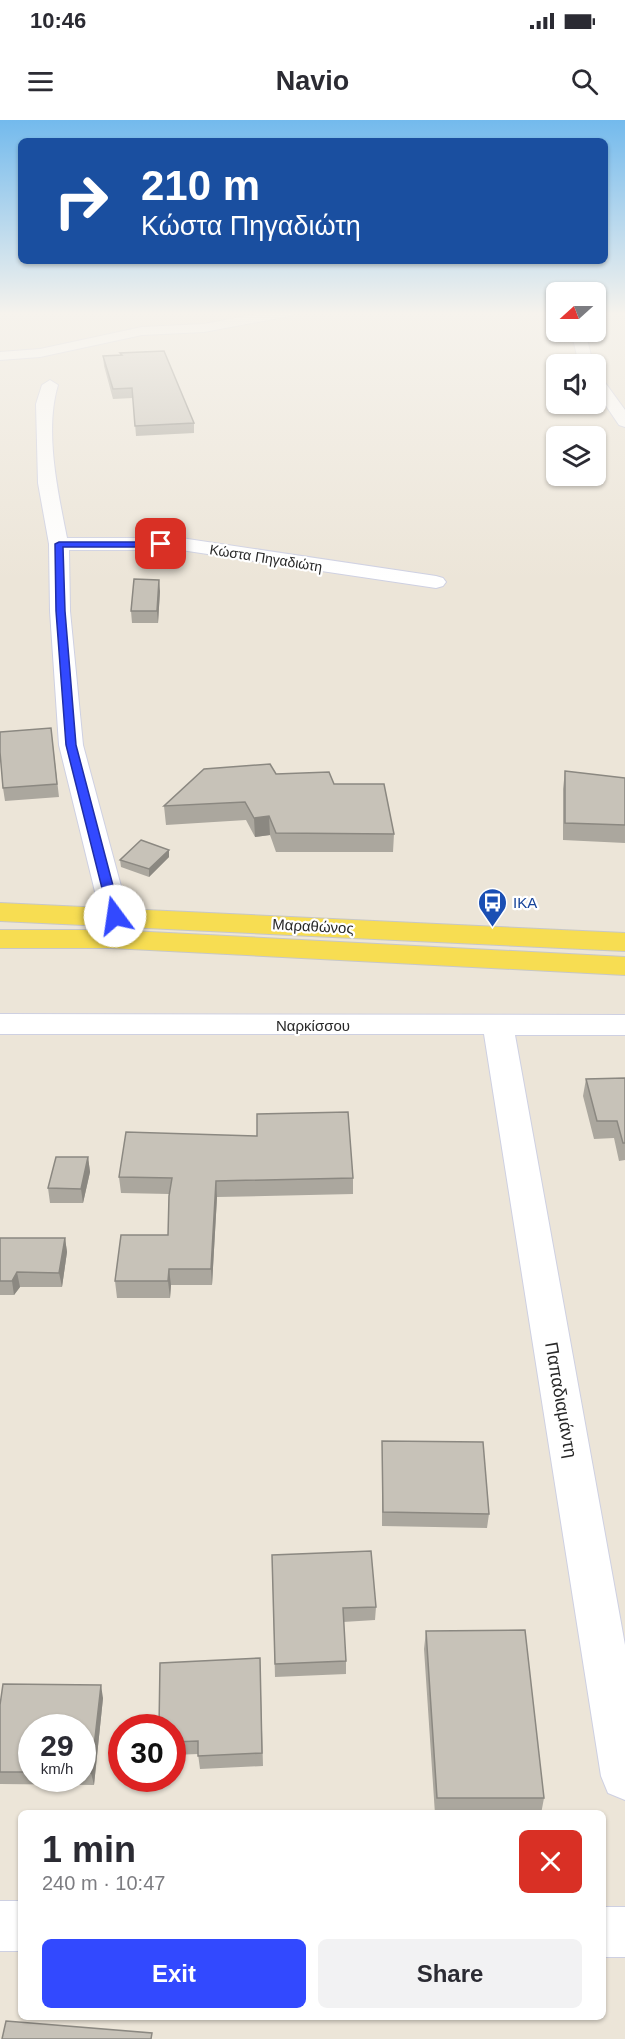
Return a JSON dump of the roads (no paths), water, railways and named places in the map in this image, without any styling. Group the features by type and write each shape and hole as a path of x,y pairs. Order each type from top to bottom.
{"main road":[{"name":"Μαραθώνος","path":"0,912 625,942"},
{"name":"Μαραθώνος","path":"0,939 111,939 625,966"}],"street":[{"path":"45,402 47,483 59,544 60,611 71,745 115,916"},
{"path":"611,402 625,422"},
{"name":"Κώστα Πηγαδιώτη","path":"59,544 181,544 436,582"},
{"name":"Ναρκίσσου","path":"0,1024 625,1025"},
{"name":"Παπαδιαμάντη","path":"498,1025 625,1776"},
{"path":"0,1926 18,1926"},
{"path":"606,1932 625,1932"}],"place":[{"name":"ΙΚΑ","path":"492,928"}]}
